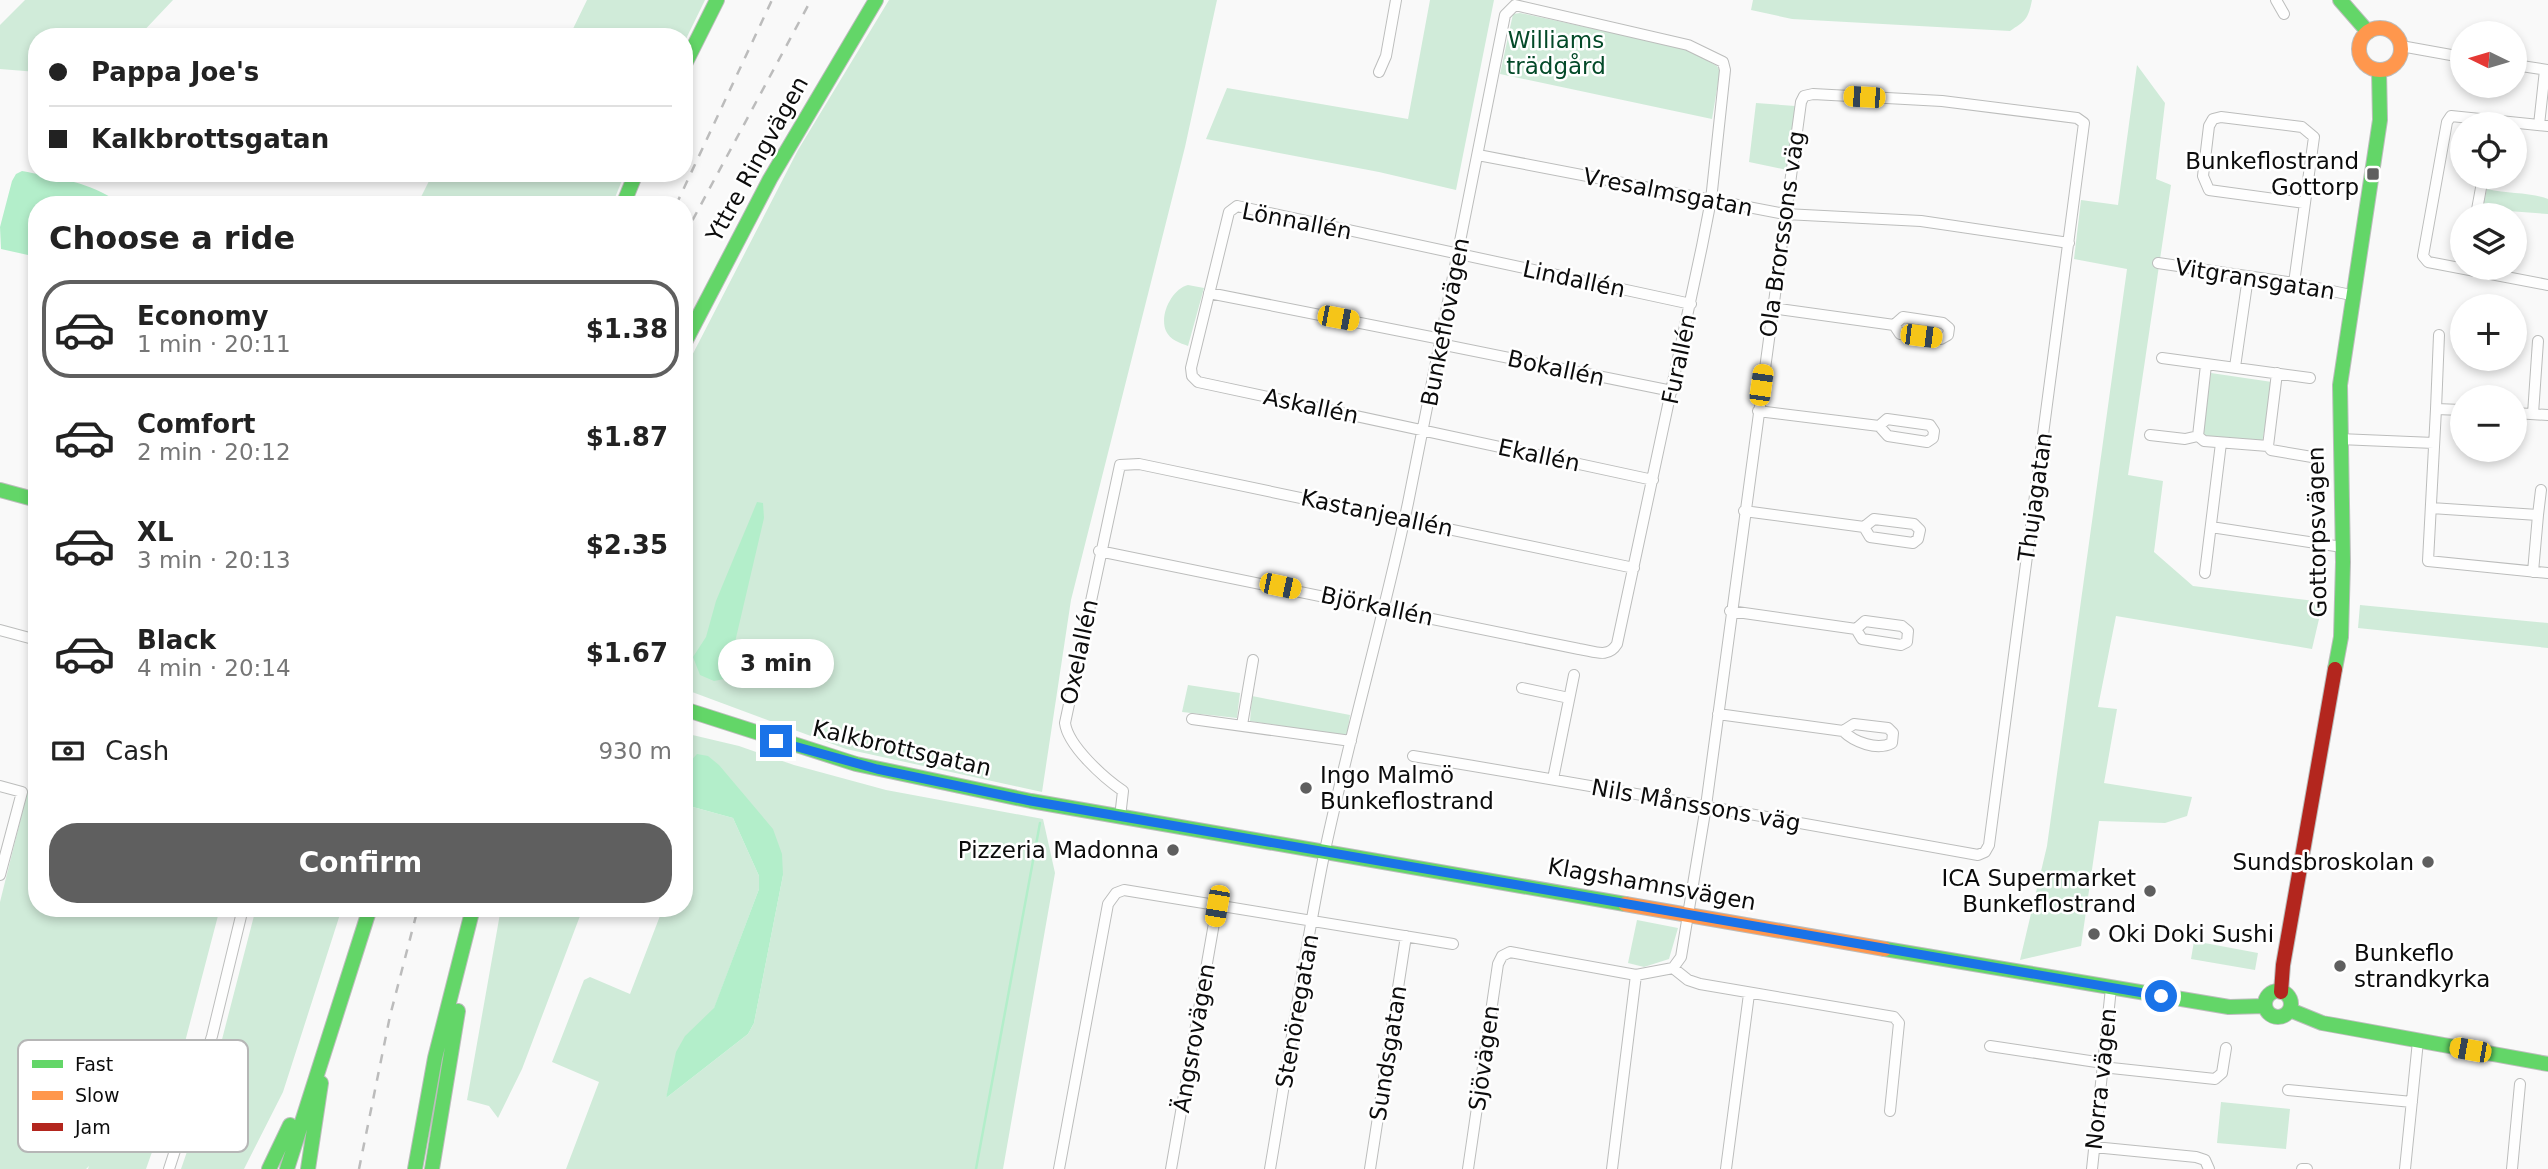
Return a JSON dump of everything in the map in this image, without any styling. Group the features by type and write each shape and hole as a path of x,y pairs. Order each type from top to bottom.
{"main road":[{"path":"693,49 718,0"},
{"name":"Yttre Ringvägen","path":"693,327 770,179 876,0"},
{"path":"2340,0 2368,32"},
{"path":"2374,28 2389,29 2399,39 2401,46 2398,60 2379,69 2368,65 2360,55 2360,42 2374,28"},
{"name":"Gottorpsvägen","path":"2281,992 2283,965 2341,637 2340,385 2351,295 2375,162 2380,120 2379,69"},
{"path":"0,481 28,488"},
{"path":"0,490 28,498"},
{"name":"Kalkbrottsgatan","path":"693,712 856,764 1031,801"},
{"name":"Klagshamnsvägen","path":"1031,801 2111,988 2229,1007 2265,1006 2276,1017 2290,1010 2322,1023 2548,1064"},
{"path":"288,1166 367,917"},
{"path":"415,1169 435,1058 471,917"},
{"path":"432,1169 467,965 478,917"},
{"path":"2265,1006 2272,993 2281,992 2290,999 2290,1010"},
{"path":"307,1167 319,1112 324,1047"},
{"path":"270,1168 324,1047"}],"street":[{"path":"1379,72 1387,55 1396,0"},
{"path":"2276,0 2284,14"},
{"name":"Bunkeflovägen","path":"1325,853 1405,519 1505,15 1515,5 1688,45 1723,62"},
{"path":"2401,46 2450,55"},
{"name":"Furallén","path":"1612,652 1617,644 1634,568 1711,201 1725,70 1723,62"},
{"path":"2527,67 2546,70 2543,125"},
{"name":"Ola Brorssons väg","path":"1673,968 1681,957 1706,806 1730,611 1801,102 1804,96 1942,101 2077,118 2084,123 2084,133"},
{"path":"2294,283 2305,203 2314,137 2311,131 2275,123 2221,117 2213,119 2209,126 2203,176 2209,190 2305,203"},
{"path":"2450,120 2446,122 2423,256 2428,262 2450,266"},
{"name":"Thujagatan","path":"1978,855 1985,852 1989,845 2084,133"},
{"name":"Vresalmsgatan","path":"1478,155 1785,214 1920,221 2069,243"},
{"name":"Lönnallén","path":"1198,382 1192,376 1191,368 1229,212 1237,206 1458,254"},
{"name":"Lindallén","path":"1458,254 1691,304"},
{"name":"Vitgransgatan","path":"2158,263 2294,283 2351,295"},
{"path":"2235,367 2248,277"},
{"path":"2524,280 2548,285"},
{"name":"Bokallén","path":"1209,293 1672,391"},
{"path":"1772,308 1894,325"},
{"path":"2439,335 2428,561 2548,573"},
{"path":"2533,414 2538,341"},
{"path":"2162,358 2310,378"},
{"path":"2198,436 2206,365"},
{"path":"2268,446 2277,373"},
{"name":"Askallén","path":"1198,382 1424,430"},
{"path":"2436,409 2450,410"},
{"path":"1758,411 1879,426"},
{"path":"2527,414 2548,415"},
{"name":"Ekallén","path":"1424,430 1653,480"},
{"path":"2150,435 2185,439 2198,436"},
{"path":"2198,436 2203,441 2268,446 2271,450 2312,457"},
{"path":"2339,439 2434,443"},
{"path":"2205,573 2221,443"},
{"name":"Kastanjeallén","path":"1120,465 1139,464 1634,568"},
{"name":"Oxelallén","path":"1120,465 1065,723 1066,733 1101,776 1123,791 1120,817"},
{"path":"2533,572 2541,490"},
{"path":"2431,508 2538,514"},
{"path":"1744,511 1864,527 1874,519 1914,524 1920,530 1918,539 1913,543 1870,537 1864,527"},
{"path":"2211,527 2342,547"},
{"name":"Björkallén","path":"1100,551 1579,649 1607,654 1612,652"},
{"path":"1730,611 1856,629"},
{"path":"0,630 28,638"},
{"path":"1242,725 1252,660"},
{"path":"1553,779 1574,675"},
{"path":"1522,688 1569,698"},
{"path":"1718,714 1843,732"},
{"path":"1192,719 1351,741"},
{"name":"Nils Månssons väg","path":"1413,756 1978,855"},
{"path":"0,786 22,792 0,875"},
{"name":"Stenöregatan","path":"1270,1169 1325,853"},
{"path":"1059,1169 1108,904 1116,893 1124,890 1453,944"},
{"name":"Ängsrovägen","path":"1171,1169 1217,906"},
{"path":"211,1040 241,917"},
{"name":"Sundsgatan","path":"1370,1169 1406,936"},
{"name":"Sjövägen","path":"1468,1169 1498,964 1502,956 1510,952 1636,975"},
{"path":"1612,1169 1636,975 1673,968 1688,980 1749,994 1894,1017 1899,1023 1890,1111"},
{"name":"Norra vägen","path":"2092,1169 2111,988"},
{"path":"1726,1169 1749,994"},
{"path":"2405,1169 2418,1041"},
{"path":"1990,1046 2103,1065 2215,1079 2222,1073 2226,1048"},
{"path":"2512,1169 2520,1084"},
{"path":"2288,1090 2412,1102"},
{"path":"2094,1147 2196,1157 2205,1160 2209,1169"},
{"path":"169,1169 174,1152"}],"green space":[{"path":"25,0 173,0 147,28 28,28 28,71 0,69 0,25"},
{"path":"587,0 705,0 691,28 573,28"},
{"path":"889,0 1217,0 1185,147 1071,600 1042,792 846,749 693,692 693,354 798,150"},
{"path":"1430,0 1494,0 1456,190 1379,172 1206,139 1227,88 1408,119"},
{"path":"1753,0 2032,0 2025,19 2010,31 1792,19 1751,10"},
{"name":"Williams trädgård","path":"1520,13 1687,49 1717,66 1720,71 1712,119 1500,74 1513,14"},
{"path":"2137,65 2165,103 2156,179 2171,185 2128,475 2163,481 2154,552 2193,586 2323,602 2312,649 2116,616 2098,707 2117,709 2104,783 2192,797 2187,816 2165,823 2099,821 2081,946 2020,960 2047,846 2127,269 2074,259 2081,200 2118,205"},
{"path":"1756,103 1795,106 1787,170 1749,162"},
{"path":"428,182 621,182 616,196 422,196"},
{"path":"2487,189 2533,195 2548,199 2548,214 2527,212 2527,203 2484,203"},
{"path":"1188,285 1204,288 1188,346 1170,337 1164,325 1164,318 1172,297"},
{"path":"2211,373 2272,382 2262,444 2202,435"},
{"path":"2360,605 2548,623 2548,648 2358,628"},
{"path":"1188,685 1240,693 1237,718 1182,712"},
{"path":"1252,696 1350,715 1347,736 1250,721"},
{"path":"693,735 739,746 794,765 886,790 1043,819 1055,873 1003,1169 566,1169 599,1082 552,1062 584,980 590,977 630,994 660,917 693,917 693,807 733,818 759,876 759,889 714,1009 685,1037 666,1098 748,1034 754,1023 783,875 693,771"},
{"path":"28,789 28,917 218,917 186,1040 18,1040 18,1152 152,1152 146,1169 88,1169 89,1166 86,1169 0,1169 0,902"},
{"path":"254,917 339,917 283,1092 244,1169 181,1169 187,1152 248,1152 248,1040 222,1040"},
{"path":"499,917 580,917 522,1069 498,1118 489,1106 467,1100"},
{"path":"1637,920 1678,928 1669,959 1644,967 1628,963"},
{"path":"2194,941 2258,953 2255,970 2191,959"},
{"path":"2221,1102 2290,1109 2286,1149 2217,1143"}],"shaded area":[{"path":"28,172 28,182 75,182 109,196 28,196 28,255 1,249 0,227 16,174"},
{"path":"757,502 763,503 764,518 728,672 724,679 714,681 700,675 693,657 706,637 716,601"},
{"path":"697,754 708,756 719,765 773,829 782,854 783,875 754,1023 748,1034 666,1098 676,1052 685,1036 714,1008 759,889 759,876 733,818 693,807 693,758"}],"waterway":[{"path":"976,1169 1040,823"}],"railway":[{"path":"693,169 772,0"},
{"path":"693,219 811,0"},
{"path":"680,196 687,182"},
{"path":"359,1169 390,1016 416,917"}],"traffic: fast":[{"path":"693,48 717,0"},
{"path":"693,327 770,179 876,0"},
{"path":"2340,0 2368,32"},
{"path":"2335,669 2341,637 2343,562 2340,385 2380,120 2379,70"},
{"path":"627,196 632,182"},
{"path":"0,490 28,498"},
{"path":"693,712 856,764 1031,801 1625,904"},
{"path":"287,1169 367,917"},
{"path":"415,1169 435,1058 471,917"},
{"path":"1885,949 2229,1007 2265,1006"},
{"path":"2278,991 2287,995 2291,1004 2287,1013 2278,1017 2269,1013 2265,1004 2269,995 2278,991"},
{"path":"2290,1010 2322,1023 2548,1064"},
{"path":"432,1169 458,1011"},
{"path":"308,1169 321,1083"},
{"path":"269,1169 290,1125"}],"traffic: slow":[{"path":"2380,28 2395,34 2401,49 2395,64 2380,70 2365,64 2359,49 2365,34 2380,28"},
{"path":"1625,904 1885,949"}],"traffic: jam":[{"path":"2281,992 2283,965 2335,669"}],"place":[{"name":"Bunkeflostrand Gottorp","path":"2373,174"},
{"name":"Ingo Malmö Bunkeflostrand","path":"1306,788"},
{"name":"Pizzeria Madonna","path":"1173,850"},
{"name":"Sundsbroskolan","path":"2428,862"},
{"name":"ICA Supermarket Bunkeflostrand","path":"2150,891"},
{"name":"Oki Doki Sushi","path":"2094,934"},
{"name":"Bunkeflo strandkyrka","path":"2340,966"}],"route":[{"path":"776,741 877,769 1031,801 2161,996"}]}
